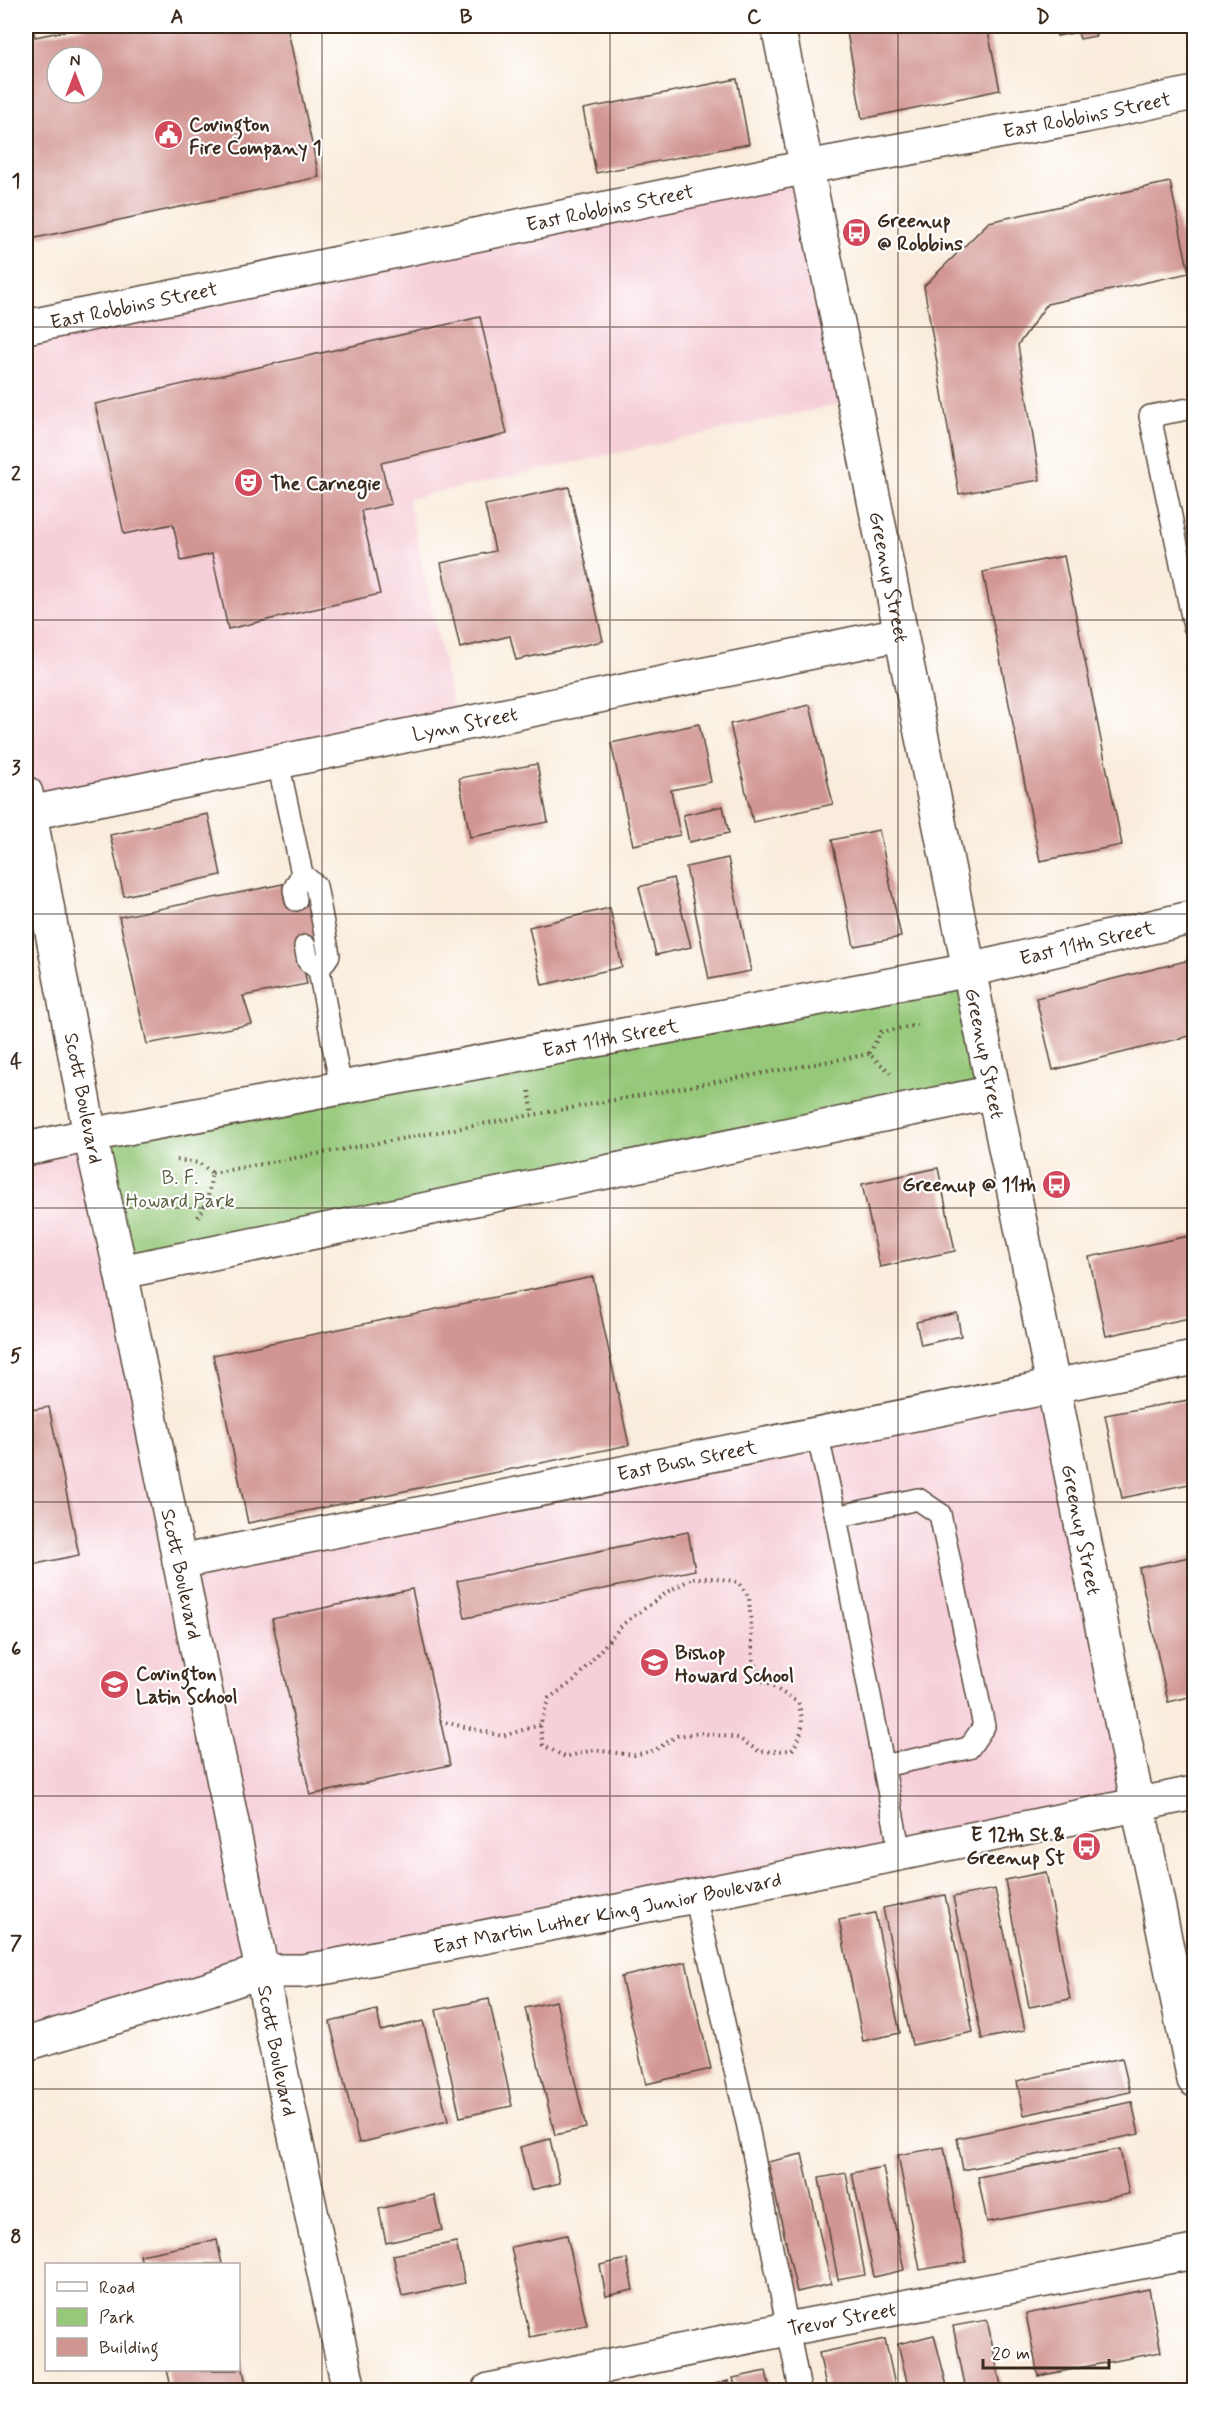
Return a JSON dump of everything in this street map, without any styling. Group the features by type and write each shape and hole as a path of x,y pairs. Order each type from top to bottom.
{"main road":[{"name":"Greenup Street","path":"778,26 1194,2080"},
{"name":"East Robbins Street","path":"26,327 807,167 1085,116 1194,93"},
{"name":"Lynn Street","path":"28,803 278,762 900,634"},
{"name":"Scott Boulevard","path":"28,803 90,1135 121,1272 273,2033 349,2391"},
{"name":"East 11th Street","path":"26,1149 90,1135 970,970 1194,917"},
{"path":"121,1272 994,1092"},
{"name":"East Bush Street","path":"179,1562 1194,1358"},
{"name":"East Martin Luther King Junior Boulevard","path":"26,2044 262,1971 302,1971 320,1968 695,1896 1194,1793"},
{"name":"Trevor Street","path":"489,2391 787,2330 1194,2252"}],"lane":[{"path":"1194,408 1150,416 1187,555 1194,626"},
{"path":"278,762 302,874 316,886 329,956 319,970"},
{"path":"296,900 294,889 302,874"},
{"path":"305,946 308,961 319,970 341,1088"},
{"path":"817,1433 836,1517 900,1853"},
{"path":"836,1517 918,1499 940,1514 984,1726 969,1748 883,1766"},
{"path":"695,1896 748,2127 800,2391"}],"path":[{"path":"869,1054 881,1032 917,1025"},
{"path":"869,1054 891,1073 902,1072"},
{"path":"174,1159 199,1163 212,1173 869,1054"},
{"path":"195,1221 207,1202 212,1173"},
{"path":"693,1578 716,1578 738,1582 749,1597 753,1659 763,1681 798,1702 803,1717 800,1737 792,1750 776,1752 760,1752 738,1738 700,1733 677,1736 655,1750 634,1755 594,1750 565,1757 543,1745 540,1725 549,1698 574,1681 623,1624 669,1591 693,1578"},
{"path":"441,1721 502,1736 540,1725"}],"shaded area":[{"path":"807,167 854,401 408,499 457,725 30,813 26,793 26,327"},
{"name":"Bishop Howard School","path":"90,1135 179,1562 1052,1387 1137,1804 328,1967 26,2044 26,1149"}],"green space":[{"name":"B. F. Howard Park","path":"970,970 994,1092 121,1272 90,1135"}],"building":[{"name":"Covington Fire Company 1","path":"26,26 33,26 35,37 89,26 287,26 319,177 26,240"},
{"path":"846,26 987,26 1000,90 862,119"},
{"path":"1055,26 1093,26 1096,36 1080,39 1078,32 1057,36"},
{"path":"737,79 749,144 596,173 583,109"},
{"path":"1170,182 1189,273 1047,304 1018,345 1040,480 959,494 924,286 989,222"},
{"name":"The Carnegie","path":"480,317 507,434 381,463 391,504 361,511 380,594 228,629 212,554 181,561 173,524 124,534 95,404"},
{"path":"569,487 603,641 516,660 510,636 460,648 441,563 495,551 485,505"},
{"path":"1064,556 1122,845 1040,861 983,572"},
{"path":"810,705 833,804 753,822 730,724"},
{"path":"699,724 711,782 671,790 680,835 633,845 611,743"},
{"path":"537,764 548,822 470,837 459,778"},
{"path":"723,806 729,833 689,842 683,815"},
{"path":"208,814 221,875 124,896 110,835"},
{"path":"879,830 901,937 854,946 832,840"},
{"path":"728,858 751,971 709,979 686,867"},
{"path":"673,878 691,947 656,955 639,887"},
{"path":"283,884 285,902 316,896 324,942 300,947 307,984 243,996 252,1024 147,1044 119,917"},
{"path":"610,908 622,967 542,985 529,927"},
{"path":"1194,959 1194,1035 1053,1070 1036,998"},
{"path":"938,1168 955,1251 880,1267 862,1184"},
{"path":"1194,1235 1194,1317 1106,1336 1089,1257"},
{"path":"593,1277 629,1445 248,1523 213,1355"},
{"path":"957,1313 961,1336 921,1345 916,1322"},
{"path":"1194,1399 1194,1483 1122,1498 1105,1415"},
{"path":"49,1407 79,1555 26,1566 26,1411"},
{"path":"688,1532 695,1570 465,1618 457,1581"},
{"path":"1194,1556 1194,1696 1168,1702 1139,1568"},
{"path":"412,1589 450,1765 310,1795 272,1619"},
{"path":"1046,1872 1070,1999 1029,2007 1005,1880"},
{"path":"995,1889 1025,2030 982,2039 953,1897"},
{"path":"945,1895 973,2032 912,2045 883,1908"},
{"path":"875,1913 900,2033 863,2041 839,1920"},
{"path":"686,1962 711,2069 646,2084 621,1977"},
{"path":"489,1999 512,2106 460,2117 436,2010"},
{"path":"556,2001 586,2128 555,2135 525,2008"},
{"path":"377,2010 381,2031 423,2021 448,2121 359,2143 330,2022"},
{"path":"1122,2058 1130,2092 1024,2115 1017,2081"},
{"path":"1132,2102 1139,2134 963,2170 957,2138"},
{"path":"550,2139 560,2183 531,2190 520,2147"},
{"path":"944,2147 966,2262 920,2270 898,2155"},
{"path":"1120,2149 1129,2194 987,2222 978,2177"},
{"path":"802,2154 831,2284 797,2292 768,2162"},
{"path":"883,2167 904,2270 874,2277 852,2173"},
{"path":"846,2173 865,2275 838,2280 819,2178"},
{"path":"434,2195 442,2230 386,2243 379,2209"},
{"path":"567,2235 587,2325 530,2337 511,2247"},
{"path":"217,2240 222,2263 142,2263 140,2255"},
{"path":"456,2242 465,2283 402,2296 393,2255"},
{"path":"627,2259 633,2290 606,2296 600,2265"},
{"path":"1149,2289 1161,2352 1038,2376 1026,2314"},
{"path":"987,2320 1002,2390 966,2390 953,2326"},
{"path":"934,2335 948,2390 909,2390 898,2344"},
{"path":"885,2339 896,2390 827,2390 819,2353"},
{"path":"240,2353 247,2390 172,2390 167,2371 240,2371"},
{"path":"766,2371 770,2390 736,2390 733,2378"},
{"path":"728,2381 730,2390 695,2389"}],"place":[{"name":"Covington Fire Company 1","path":"168,135"},
{"name":"Greenup @ Robbins","path":"856,232"},
{"name":"The Carnegie","path":"249,483"},
{"name":"Greenup @ 11th","path":"1057,1184"},
{"name":"Bishop Howard School","path":"654,1663"},
{"name":"Covington Latin School","path":"115,1685"},
{"name":"E 12th St & Greenup St","path":"1086,1846"}]}
